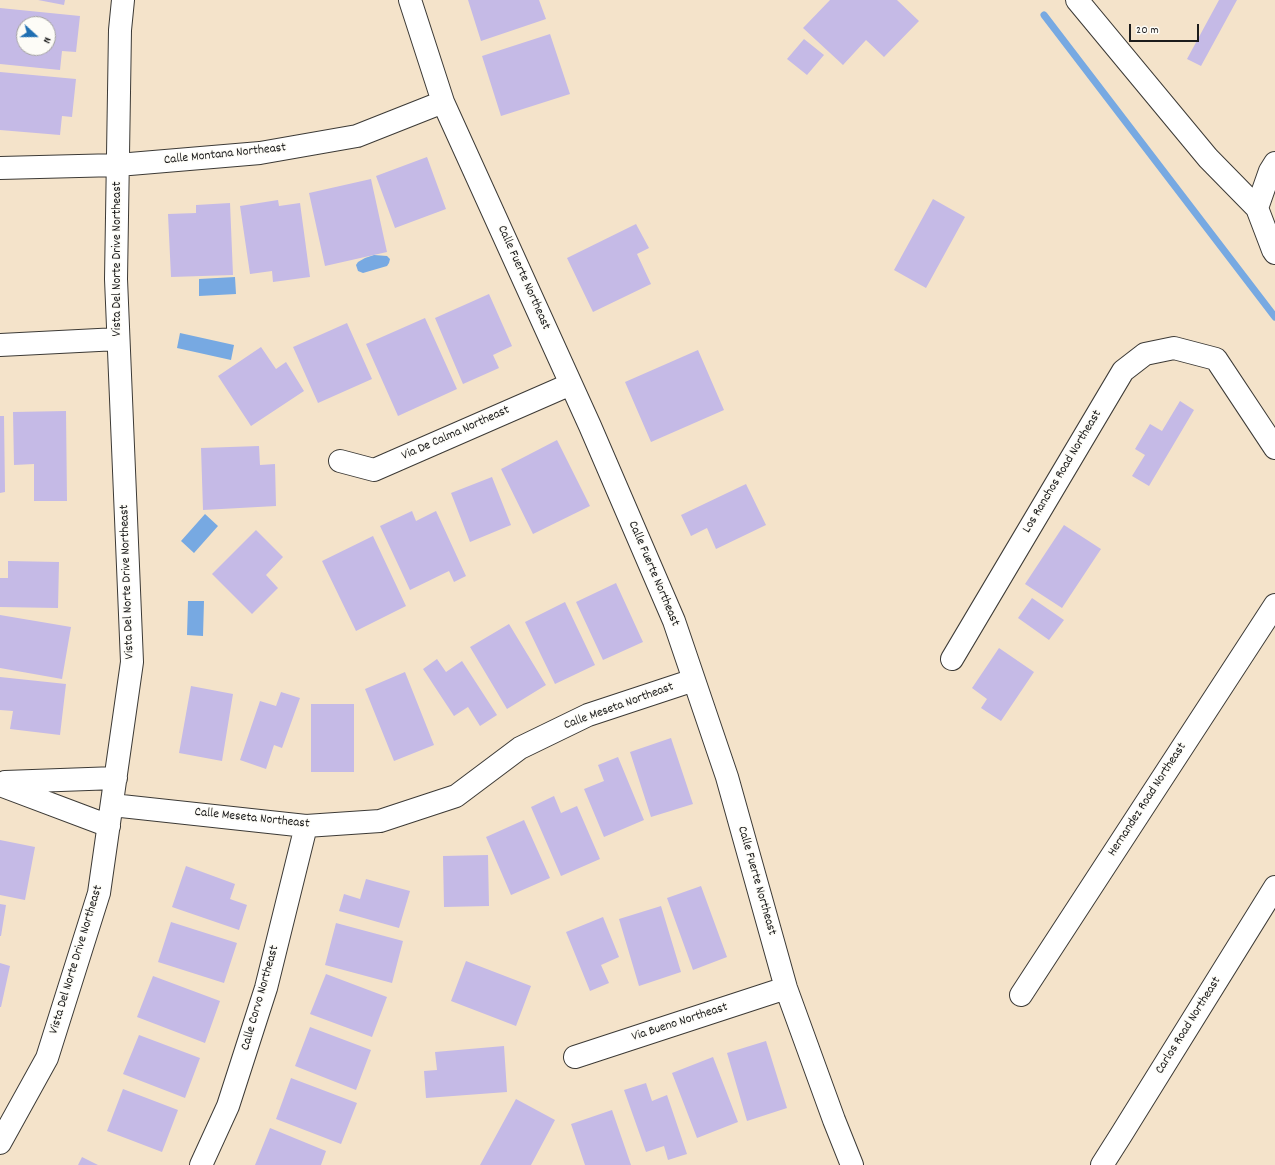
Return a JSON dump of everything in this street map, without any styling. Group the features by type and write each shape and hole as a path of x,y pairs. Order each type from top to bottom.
{"street":[{"name":"Vista Del Norte Drive Northeast","path":"0,1143 47,1058 99,893 132,662 116,279 120,30 123,0"},
{"name":"Calle Fuerte Northeast","path":"410,0 443,102 590,426 674,621 727,777 786,988 852,1165"},
{"path":"1077,0 1208,158 1257,208 1274,251"},
{"name":"Calle Montana Northeast","path":"0,168 118,165 260,153 357,136 443,102"},
{"path":"1257,208 1270,171 1275,162"},
{"path":"0,345 118,339"},
{"name":"Los Ranchos Road Northeast","path":"952,659 1123,371 1145,354 1174,348 1216,359 1275,448"},
{"name":"Via De Calma Northeast","path":"340,461 374,470 571,384"},
{"name":"Hernandez Road Northeast","path":"1021,995 1275,605"},
{"name":"Calle Meseta Northeast","path":"0,784 111,815 306,826 380,821 456,796 520,748 588,716 694,680"},
{"path":"0,784 116,778"},
{"name":"Calle Corvo Northeast","path":"201,1165 228,1106 266,988 306,826"},
{"name":"Carlos Road Northeast","path":"1102,1165 1275,887"},
{"name":"Via Bueno Northeast","path":"575,1058 786,988"}],"water":[{"path":"374,255 387,256 390,259 387,266 363,273 358,271 356,265 358,262"},
{"path":"235,277 236,294 199,296 199,279"},
{"path":"180,333 234,345 231,360 177,348"},
{"path":"205,514 218,526 194,553 181,541"},
{"path":"188,601 204,601 203,636 187,635"}],"building":[{"path":"38,0 65,0 64,5"},
{"path":"468,0 539,0 546,19 481,41"},
{"path":"830,0 897,0 919,21 884,57 866,40 843,65 803,28"},
{"path":"1219,0 1237,0 1201,66 1187,59"},
{"path":"0,8 80,16 76,52 62,51 60,70 0,64"},
{"path":"550,34 570,94 501,116 482,56"},
{"path":"804,39 824,55 807,75 787,59"},
{"path":"0,72 76,79 72,117 62,116 60,135 0,130"},
{"path":"427,157 446,209 395,228 376,176"},
{"path":"371,179 387,252 325,266 309,193"},
{"path":"933,199 965,217 926,288 894,270"},
{"path":"278,200 279,206 300,203 310,277 273,282 272,271 250,274 240,206"},
{"path":"230,203 233,275 171,277 168,214 196,213 196,205"},
{"path":"636,224 649,248 637,254 651,284 593,312 567,258"},
{"path":"489,294 512,346 493,355 499,368 463,384 435,318"},
{"path":"425,318 457,389 398,416 366,344"},
{"path":"347,323 372,379 318,403 293,347"},
{"path":"261,347 276,369 286,362 304,391 251,426 218,376"},
{"path":"698,350 724,410 651,442 625,382"},
{"path":"1180,401 1194,410 1149,486 1132,476 1145,455 1135,449 1150,424 1162,431"},
{"path":"66,411 67,501 34,501 34,464 14,465 13,412"},
{"path":"0,416 4,416 5,492 0,493"},
{"path":"557,440 590,506 533,534 501,469"},
{"path":"259,446 260,465 275,464 276,506 203,510 201,448"},
{"path":"492,477 511,525 470,542 451,493"},
{"path":"746,484 766,525 716,549 707,528 691,536 681,515"},
{"path":"412,511 416,521 436,511 466,576 454,582 449,571 410,590 380,526"},
{"path":"1064,525 1101,549 1062,608 1025,584"},
{"path":"256,530 283,557 266,575 278,588 252,614 212,574"},
{"path":"373,536 406,606 356,631 322,561"},
{"path":"8,561 59,562 58,608 0,607 0,578 8,578"},
{"path":"616,583 643,642 603,660 576,602"},
{"path":"1032,598 1064,620 1049,640 1018,618"},
{"path":"565,602 595,665 555,684 525,622"},
{"path":"0,615 71,627 62,679 0,668"},
{"path":"509,624 546,685 507,709 470,647"},
{"path":"999,648 1034,672 1001,721 981,708 987,699 972,688"},
{"path":"437,659 446,672 462,661 497,715 480,726 468,707 454,716 423,669"},
{"path":"405,672 434,745 394,761 365,689"},
{"path":"0,677 66,684 60,735 10,729 13,711 0,710"},
{"path":"191,686 233,694 222,761 179,753"},
{"path":"281,692 300,698 282,748 274,745 266,769 240,760 260,701 276,706"},
{"path":"311,704 354,704 354,772 311,772"},
{"path":"671,738 693,804 651,817 630,752"},
{"path":"618,757 644,820 604,837 584,789 604,781 598,765"},
{"path":"554,796 561,813 577,806 600,859 561,876 531,807"},
{"path":"524,820 550,878 511,895 486,837"},
{"path":"0,840 35,847 25,900 0,895"},
{"path":"488,855 489,906 444,907 443,856"},
{"path":"186,866 235,884 230,899 247,905 239,930 172,907"},
{"path":"366,879 410,891 399,928 339,911 344,894 360,899"},
{"path":"701,886 727,957 693,970 667,898"},
{"path":"0,904 6,905 1,936 0,936"},
{"path":"661,906 681,972 639,986 619,919"},
{"path":"603,917 619,957 601,965 609,983 590,991 566,932"},
{"path":"171,922 237,943 224,983 158,962"},
{"path":"336,923 403,941 392,983 325,965"},
{"path":"466,961 531,986 516,1026 451,1001"},
{"path":"0,963 10,966 1,1007 0,1007"},
{"path":"326,974 387,997 372,1037 310,1014"},
{"path":"153,976 220,1001 205,1043 137,1017"},
{"path":"310,1027 371,1050 356,1090 295,1066"},
{"path":"139,1035 200,1058 185,1098 123,1074"},
{"path":"766,1041 787,1108 747,1121 727,1053"},
{"path":"504,1046 507,1092 426,1098 424,1071 437,1070 435,1052"},
{"path":"713,1057 738,1122 697,1138 672,1073"},
{"path":"291,1078 357,1103 341,1144 276,1119"},
{"path":"646,1083 652,1101 667,1095 687,1154 668,1160 664,1146 646,1152 624,1090"},
{"path":"123,1089 178,1110 162,1152 107,1131"},
{"path":"516,1099 555,1120 531,1165 480,1165"},
{"path":"612,1110 631,1165 585,1165 571,1124"},
{"path":"270,1128 326,1151 321,1165 255,1165"},
{"path":"82,1157 98,1165 78,1165"}],"waterway":[{"path":"1044,15 1275,317"}]}
